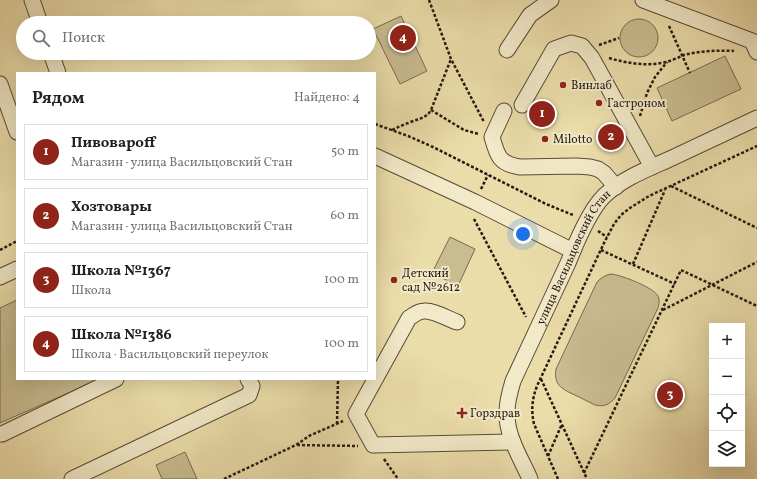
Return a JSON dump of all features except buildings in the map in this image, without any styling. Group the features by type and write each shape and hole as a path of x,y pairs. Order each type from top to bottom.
{"street":[{"path":"32,0 38,16"},
{"path":"507,50 530,15 551,0"},
{"path":"643,0 752,41 757,52"},
{"path":"522,106 554,49 571,43 582,46 592,58 652,167"},
{"path":"53,60 58,72"},
{"path":"0,84 16,129"},
{"path":"504,111 492,137 500,158 506,164 520,167 576,166 594,168 604,173 616,187"},
{"name":"улица Васильцовский Стан","path":"530,479 509,430 507,422 508,401 513,381 586,223 596,205 603,197 625,180 757,118"},
{"path":"376,156 475,202 573,251"},
{"path":"0,277 16,269"},
{"path":"376,378 409,318 416,313 424,311 433,312 457,322"},
{"path":"0,434 114,380"},
{"path":"72,479 249,395 252,386 249,380"},
{"path":"375,380 356,414 374,445 513,442"}],"path":[{"path":"429,0 451,59 492,137"},
{"path":"660,6 690,73"},
{"path":"587,52 620,38"},
{"path":"587,52 631,63 660,64 696,52 715,50 739,51"},
{"path":"392,130 429,114 451,59"},
{"path":"636,138 638,122 647,93 655,77 668,62"},
{"path":"431,110 464,130 492,137"},
{"path":"376,124 433,147 546,204 573,215 607,237"},
{"path":"558,479 537,432 532,415 534,395 540,379 607,237 617,220 630,208 649,196 757,146"},
{"path":"488,175 471,212 527,319 536,331"},
{"path":"671,186 757,228"},
{"path":"633,264 666,189"},
{"path":"0,250 16,242"},
{"path":"601,250 675,284"},
{"path":"662,310 757,262"},
{"path":"584,473 681,270 757,306"},
{"path":"540,379 587,479"},
{"path":"337,424 338,380"},
{"path":"224,479 296,445 309,436 356,414"},
{"path":"548,457 562,424"},
{"path":"296,445 374,445 398,479"}],"shaded area":[{"path":"401,16 427,71 400,84 376,35 376,28"},
{"path":"635,19 643,19 653,24 657,31 657,45 653,52 643,57 635,57 625,52 623,49 620,42 620,34 625,24 628,22"},
{"path":"725,56 741,89 672,121 657,88"},
{"path":"450,237 475,249 458,286 432,273"},
{"path":"611,274 644,285 658,296 659,302 658,308 615,398 608,404 598,406 560,387 556,380 556,369 597,282 603,277"},
{"path":"16,300 16,380 98,380 0,423 0,308"},
{"path":"185,452 197,479 162,479 156,465"}],"place":[{"name":"Школа №1386","path":"403,38"},
{"name":"Винлаб","path":"563,85"},
{"name":"Гастроном","path":"599,103"},
{"name":"Пивовароff","path":"542,114"},
{"name":"Хозтовары","path":"611,137"},
{"name":"Milotto","path":"545,139"},
{"name":"Детский сад №2612","path":"394,280"},
{"name":"Школа №1367","path":"670,395"},
{"name":"Горздрав","path":"462,413"}]}
